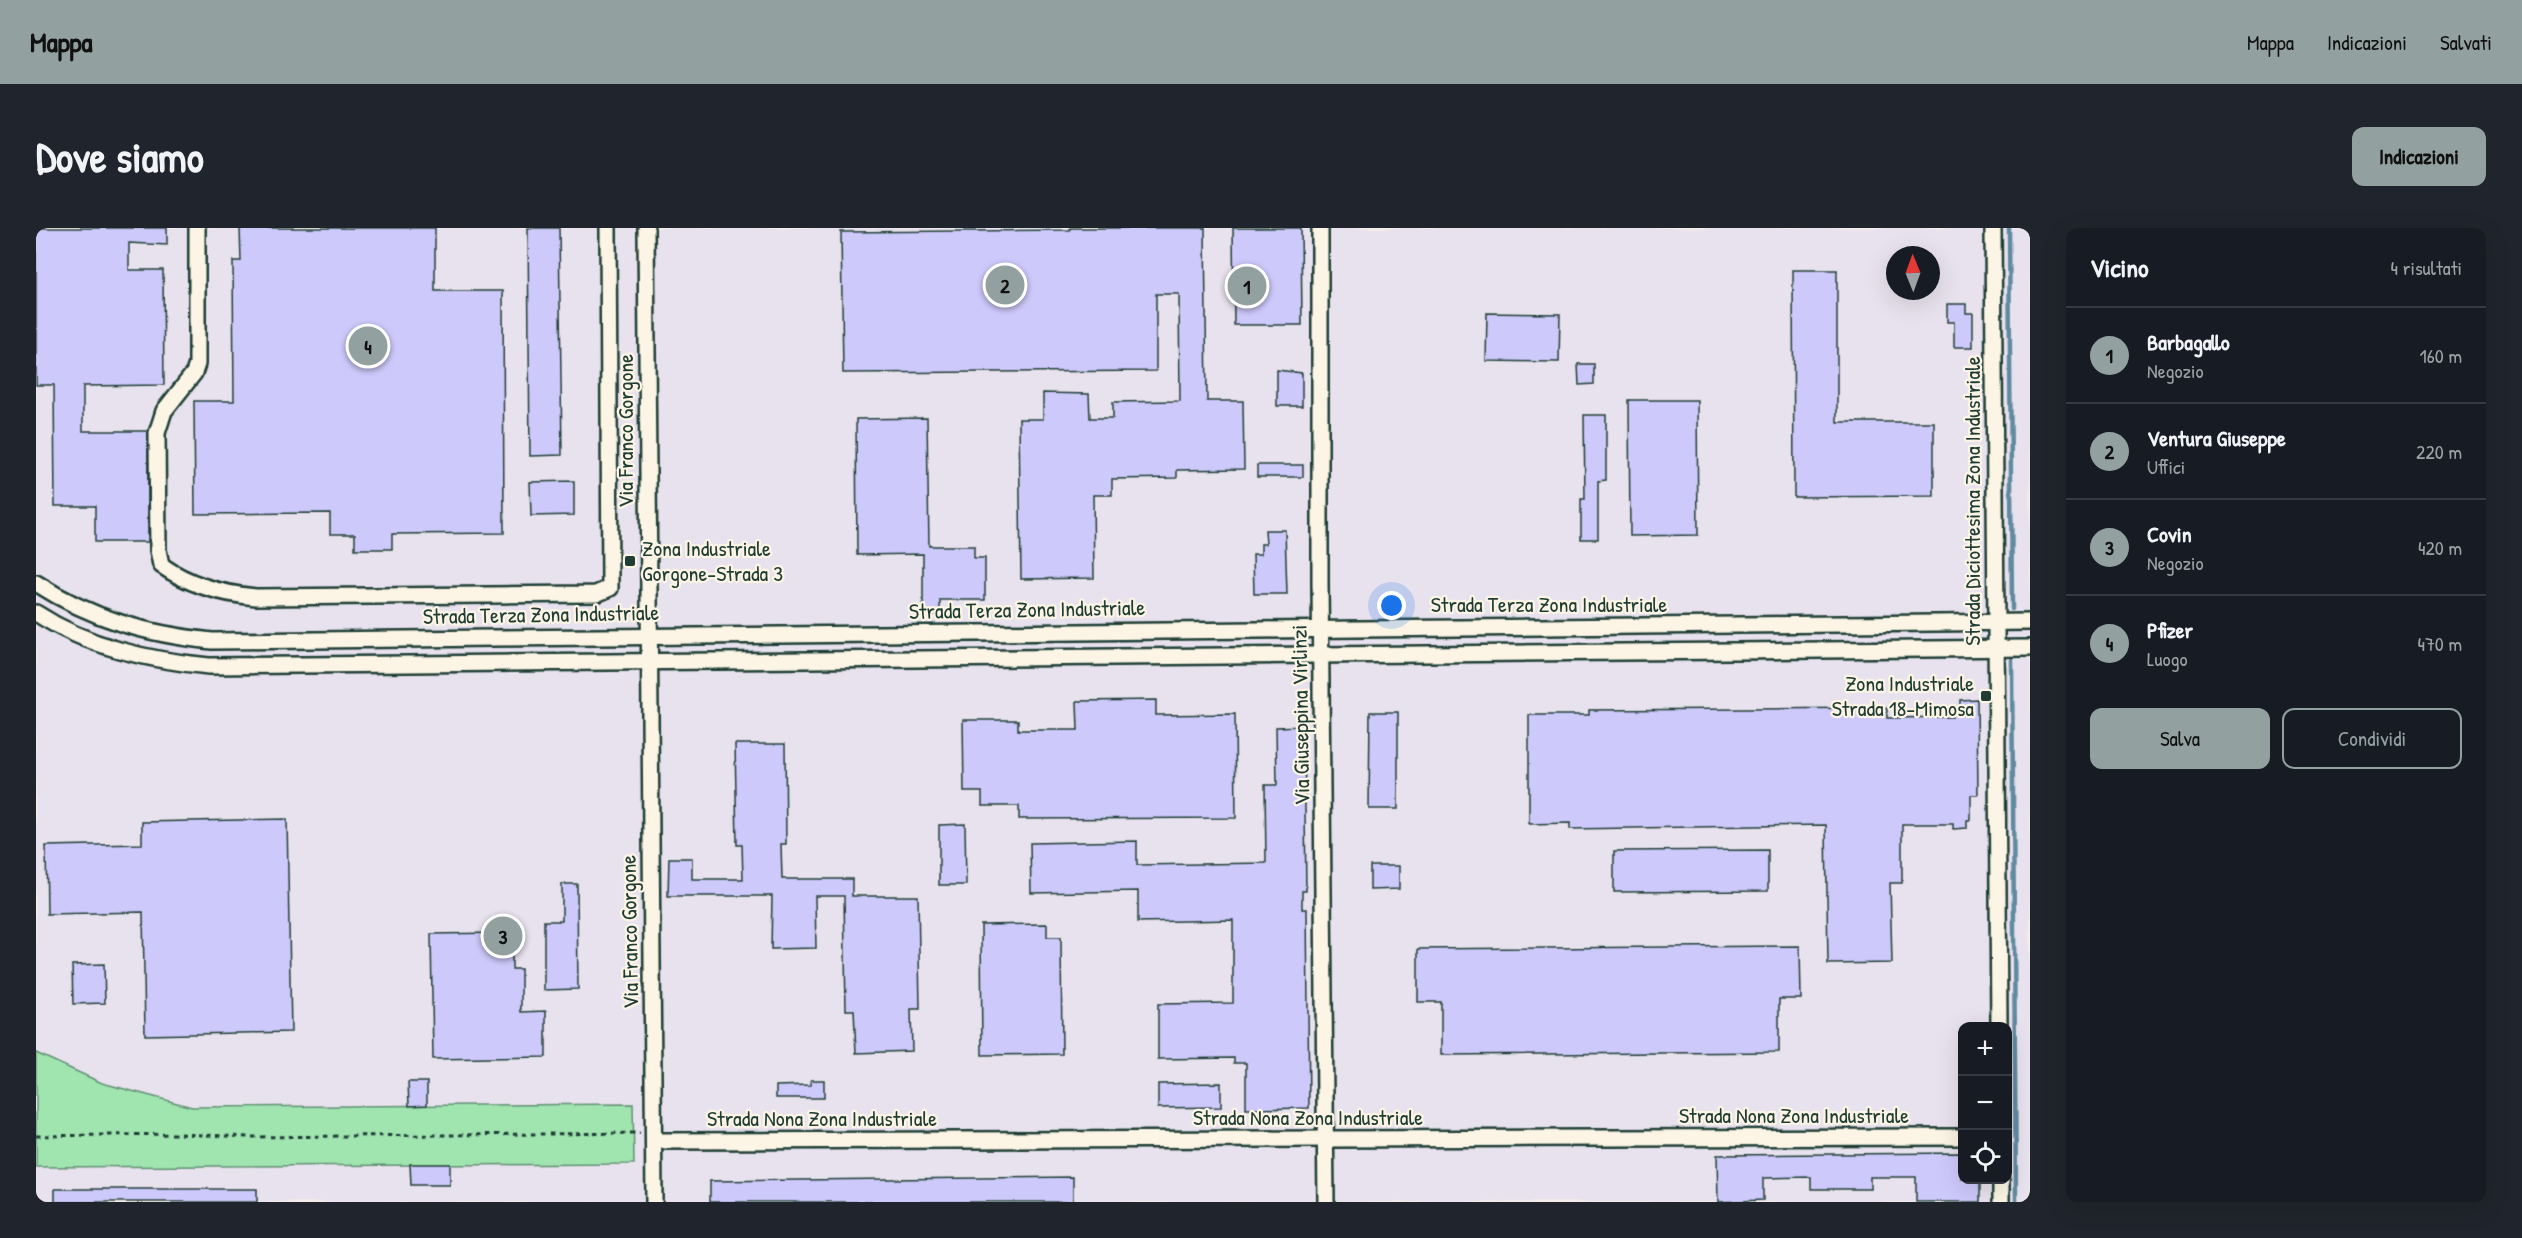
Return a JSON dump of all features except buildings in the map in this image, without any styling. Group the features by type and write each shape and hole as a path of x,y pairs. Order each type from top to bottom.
{"street":[{"path":"197,228 197,364 194,373 164,411 157,433 158,550 161,565 180,579 233,595 256,597 596,594 610,588 608,228"},
{"name":"Via Franco Gorgone","path":"646,228 654,1202"},
{"name":"Via Giuseppina Virlinzi","path":"1320,228 1326,1202"},
{"name":"Strada Diciottesima Zona Industriale","path":"1994,228 1999,1022"},
{"name":"Strada Terza Zona Industriale","path":"36,583 92,614 135,629 173,637 212,641 2030,622"},
{"name":"Strada Terza Zona Industriale","path":"36,613 83,637 128,653 170,662 209,666 2030,648"},
{"name":"Strada Nona Zona Industriale","path":"654,1137 1325,1139 1958,1137"},
{"path":"2001,1184 2001,1202"}],"path":[{"path":"36,1136 179,1134 250,1137 559,1132 654,1137"}],"shaded area":[{"path":"36,228 2030,228 2030,1202 36,1202"}],"green space":[{"path":"36,1053 102,1083 192,1107 633,1104 634,1164 36,1167"}],"waterway":[{"path":"2009,228 2012,609"},
{"path":"2012,660 2016,1202"}],"place":[{"name":"Ventura Giuseppe","path":"1005,285"},
{"name":"Barbagallo","path":"1247,286"},
{"name":"Pfizer","path":"368,346"},
{"name":"Zona Industriale Gorgone-Strada 3","path":"630,561"},
{"name":"Zona Industriale Strada 18-Mimosa","path":"1986,696"},
{"name":"Covin","path":"503,936"}]}
